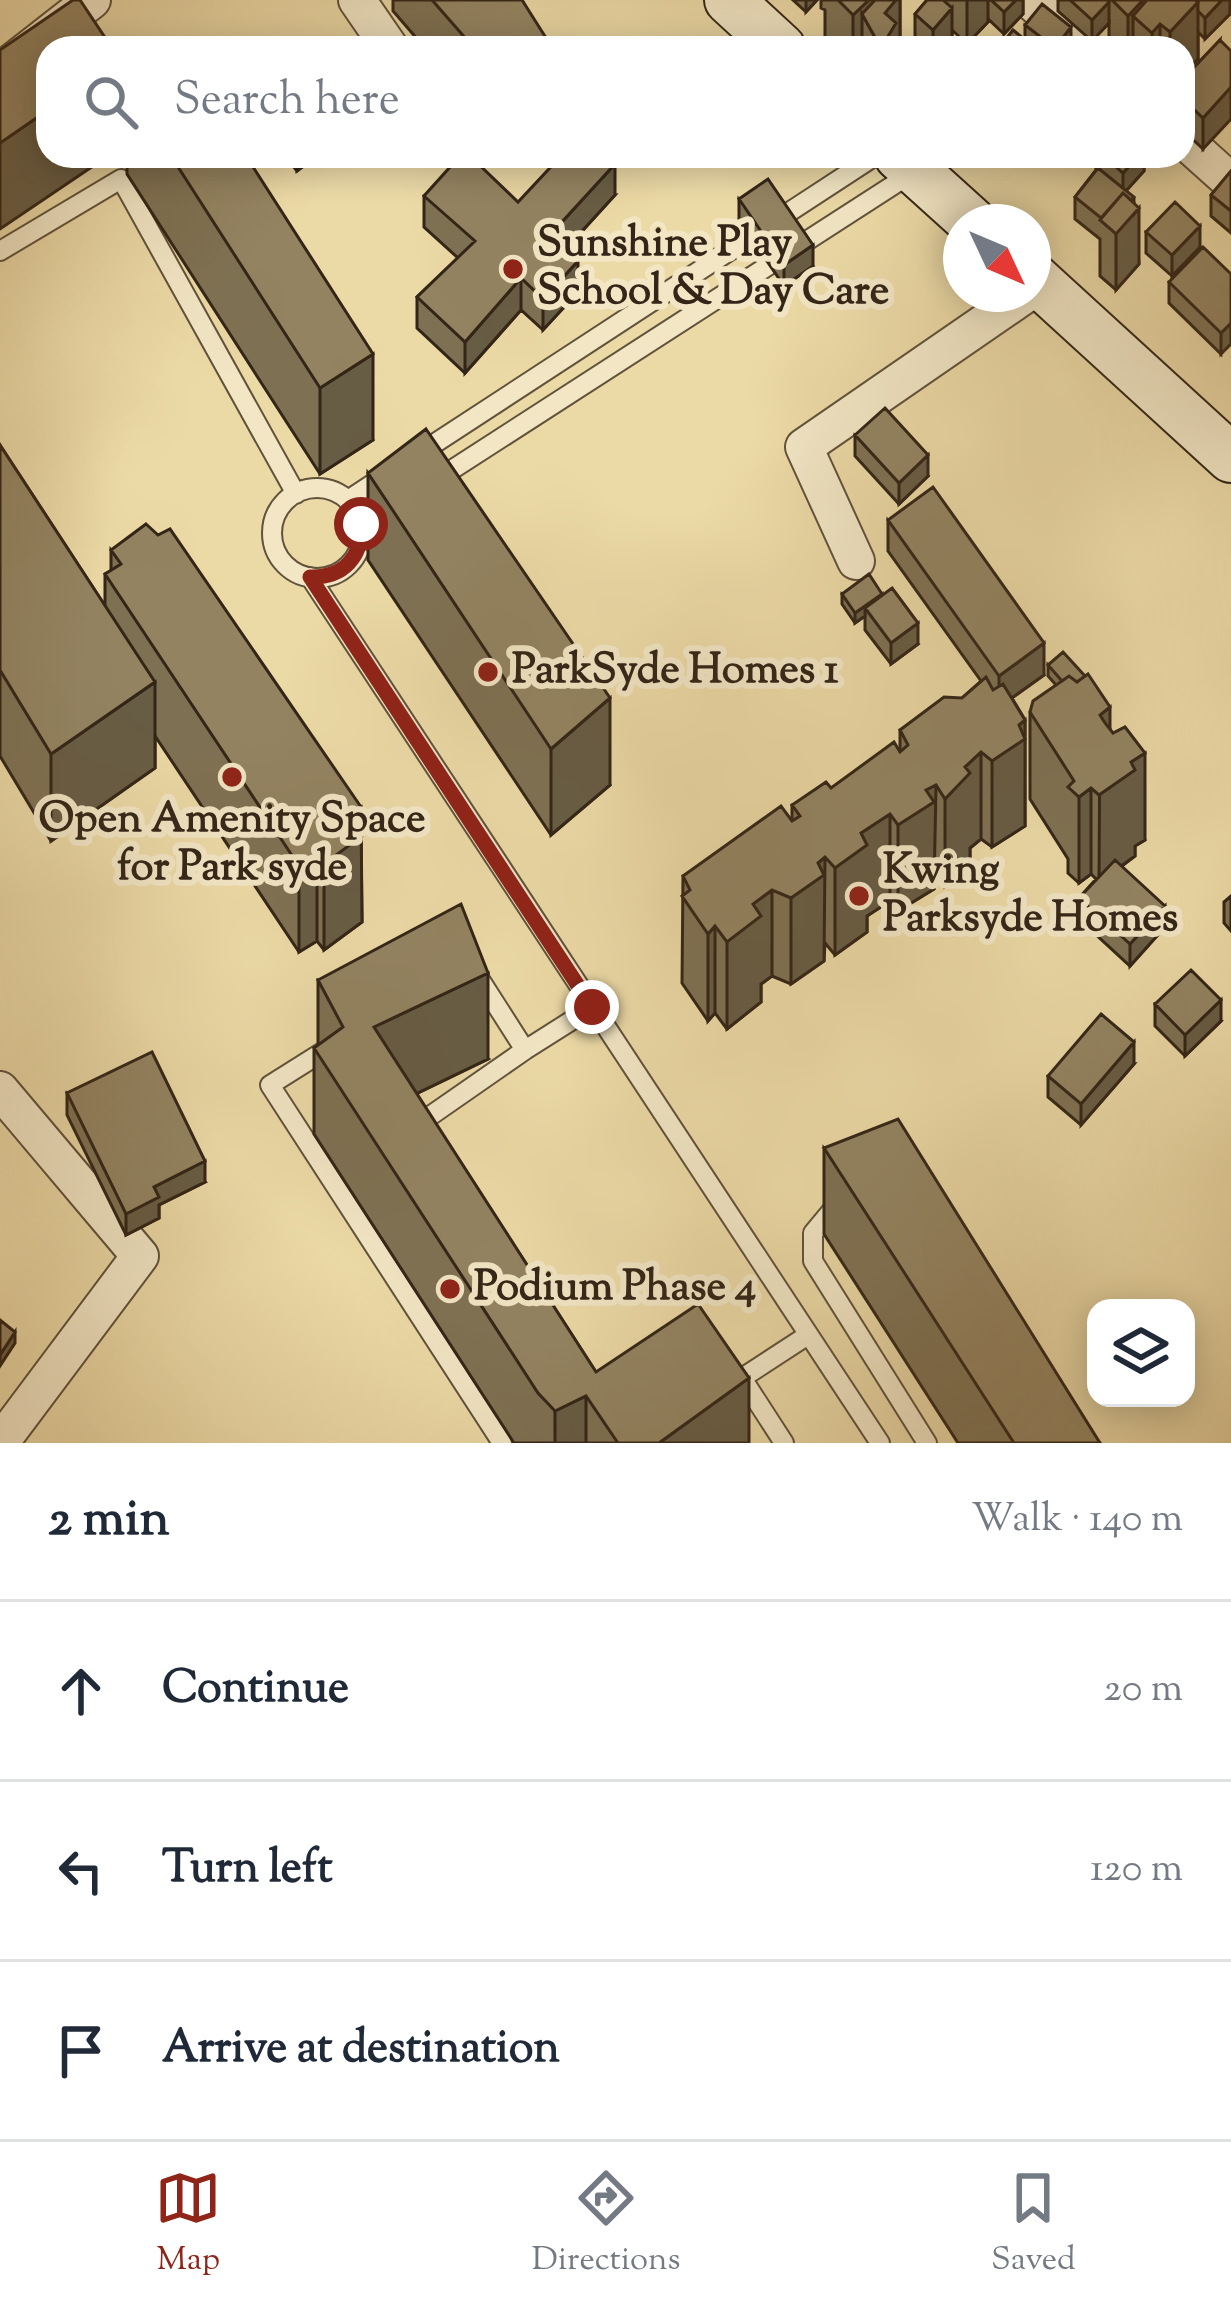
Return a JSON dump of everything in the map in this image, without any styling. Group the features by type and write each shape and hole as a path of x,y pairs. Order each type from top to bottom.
{"street":[{"path":"46,36 92,0"},
{"path":"357,0 382,36"},
{"path":"729,0 768,36"},
{"path":"1030,0 1069,36"},
{"path":"0,72 36,44"},
{"path":"1195,150 1231,182"},
{"path":"905,168 950,204"},
{"path":"1051,302 1231,458"},
{"path":"856,561 804,447 996,312"},
{"path":"0,1090 140,1256 14,1438"}],"lane":[{"path":"348,500 885,168"},
{"path":"422,489 886,168"},
{"path":"0,251 121,179 296,494"},
{"path":"362,527 348,500 323,488 296,494 277,514 273,540 286,565 310,577 325,578 350,564 362,527 382,514"},
{"path":"310,577 880,1443"},
{"path":"449,974 469,962 525,1050"},
{"path":"433,1143 420,1123 592,1007"},
{"path":"350,1035 270,1085 502,1443"},
{"path":"859,1187 835,1205 813,1233 813,1261 927,1443"},
{"path":"784,1443 733,1383 808,1334"}],"building":[{"path":"73,0 80,0 104,36 36,36 36,118 0,143 0,50"},
{"path":"432,0 522,0 545,36 464,36"},
{"path":"838,0 869,0 853,15"},
{"path":"875,0 896,0 885,13 896,23 888,36 874,36 862,14"},
{"path":"927,0 943,0 952,8 933,30 915,14"},
{"path":"991,0 1016,0 1004,12"},
{"path":"1070,0 1109,0 1109,2 1092,20"},
{"path":"1112,0 1143,0 1128,16"},
{"path":"1147,0 1198,2 1170,32 1160,24 1152,33 1133,16"},
{"path":"1195,0 1222,0 1205,18"},
{"path":"1042,4 1071,27 1064,36 1039,36 1025,25"},
{"path":"1220,40 1231,51 1231,87 1203,118 1195,110 1195,66"},
{"path":"179,168 254,168 373,354 320,388"},
{"name":"Sunshine Play School & Day Care","path":"449,168 483,168 518,202 550,168 611,168 550,235 578,261 543,299 521,278 465,342 417,297 475,241 424,196"},
{"path":"1098,168 1134,197 1131,200 1123,193 1101,218 1075,197"},
{"path":"1231,171 1231,211 1211,195"},
{"path":"768,179 813,245 784,265 739,199"},
{"path":"1123,193 1139,208 1116,234 1100,220"},
{"path":"1175,202 1200,226 1172,255 1146,232"},
{"path":"1203,247 1231,274 1231,323 1221,333 1169,282"},
{"path":"885,408 928,455 899,483 855,435"},
{"path":"426,429 610,698 551,749 368,473"},
{"path":"0,445 155,682 51,754 0,670"},
{"path":"933,487 1044,643 999,676 888,520"},
{"path":"146,524 158,535 170,529 361,807 347,816 362,836 324,864 317,854 299,866 105,574 121,564 111,550"},
{"path":"869,574 882,594 855,613 842,594"},
{"path":"892,588 918,623 891,643 865,608"},
{"path":"1063,652 1085,676 1077,682 1069,676 1062,681 1048,665"},
{"path":"1088,674 1110,707 1100,715 1105,723 1113,733 1125,727 1145,753 1131,762 1135,770 1099,795 1091,788 1079,797 1068,787 1074,781 1030,712 1033,701 1069,676 1077,682"},
{"path":"986,677 993,690 1003,684 1025,720 1019,725 1025,739 992,761 981,752 965,767 970,773 945,799 936,785 926,790 934,802 898,825 890,814 861,833 867,845 835,868 825,857 818,863 824,875 791,898 772,890 753,904 761,916 727,942 715,926 708,934 682,896 690,890 683,876 781,806 792,821 800,816 792,805 826,782 831,788 894,742 900,752 908,745 900,730 944,697 962,698"},
{"path":"1115,860 1165,906 1130,944 1079,898"},
{"path":"461,904 488,973 374,1027 596,1372 698,1304 749,1378 659,1443 618,1443 586,1396 555,1411 538,1393 314,1048 343,1027 318,980"},
{"path":"1191,970 1221,1000 1185,1035 1155,1004"},
{"path":"1101,1014 1134,1042 1081,1104 1048,1076"},
{"path":"152,1052 205,1161 154,1187 159,1197 126,1214 67,1093"},
{"path":"898,1119 1100,1443 1014,1443 824,1148"},
{"path":"0,1320 15,1332 0,1355"}],"place":[{"name":"Sunshine Play School & Day Care","path":"513,269"},
{"name":"ParkSyde Homes 1","path":"488,672"},
{"name":"Open Amenity Space for Park syde","path":"232,777"},
{"name":"Kwing Parksyde Homes","path":"859,896"},
{"name":"Podium Phase 4","path":"450,1289"}],"route":[{"path":"361,524 362,538 350,564 325,578 310,577 592,1007"}]}
